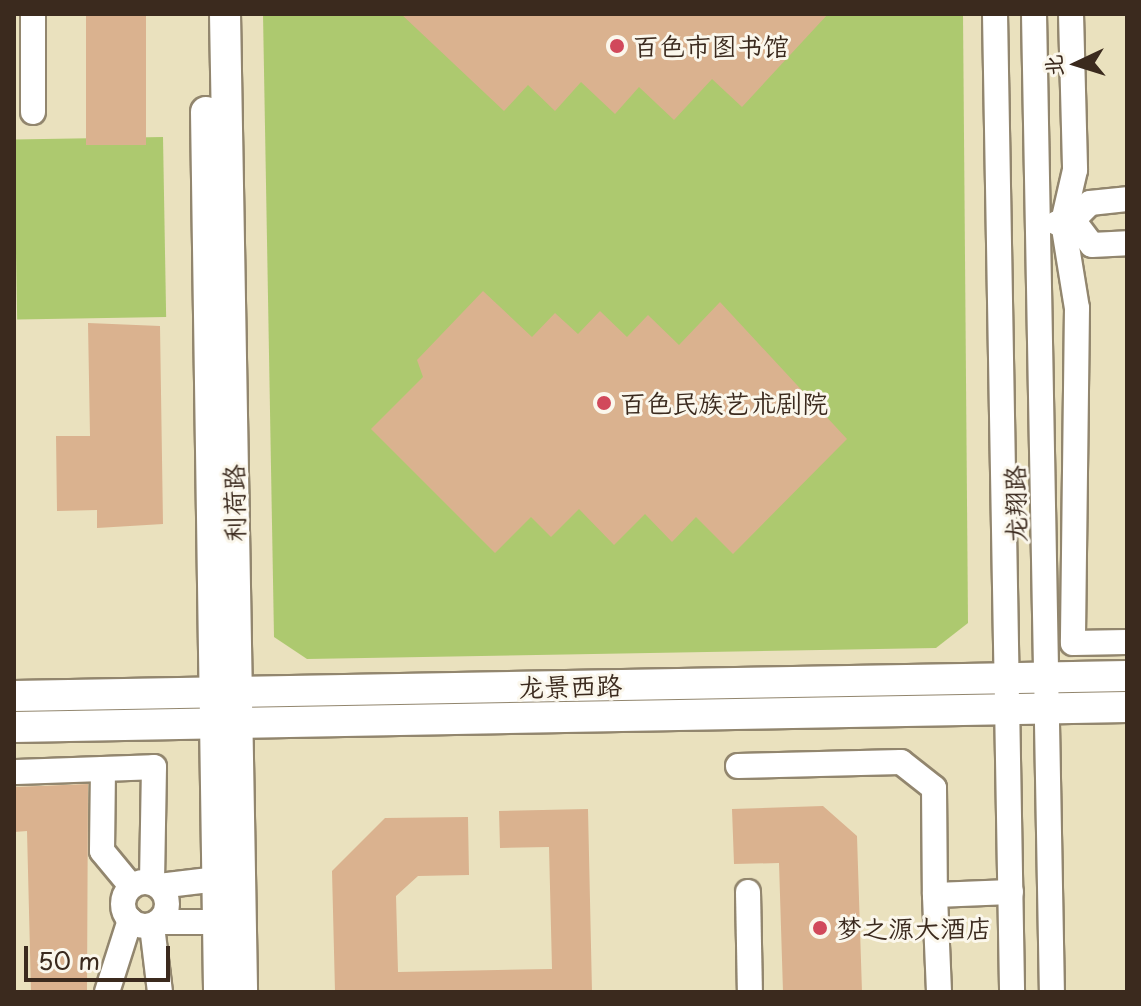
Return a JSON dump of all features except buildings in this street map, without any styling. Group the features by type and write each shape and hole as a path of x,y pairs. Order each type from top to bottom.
{"main road":[{"name":"利荷路","path":"205,14 226,692"},
{"name":"利荷路","path":"219,992 218,879 226,723 225,14"},
{"name":"龙景西路","path":"14,696 1127,676"},
{"name":"龙景西路","path":"14,727 1127,707"},
{"name":"利荷路","path":"226,723 242,992"}],"street":[{"path":"33,14 33,112"},
{"name":"龙翔路","path":"995,14 1012,992"},
{"name":"龙翔路","path":"1034,14 1058,223 1047,678 1052,992"},
{"path":"1071,14 1075,170 1058,223 1077,308 1073,643 1127,642"},
{"path":"1058,223 1090,203 1127,199"},
{"path":"1058,223 1092,245 1127,243"},
{"path":"738,766 901,762 934,788 939,992"},
{"path":"14,772 154,767 148,885"},
{"path":"103,769 102,851 167,900 147,923 107,992"},
{"path":"218,879 148,885 123,906 147,923 218,922"},
{"path":"748,892 750,992"},
{"path":"935,895 1011,892"},
{"path":"147,923 160,992"}],"green space":[{"path":"263,14 963,14 968,623 936,648 307,659 274,637"},
{"path":"163,137 166,317 17,320 14,140"}],"place":[{"name":"百色市图书馆","path":"617,46"},
{"name":"百色民族艺术剧院","path":"604,403"},
{"name":"梦之源大酒店","path":"820,928"}]}
